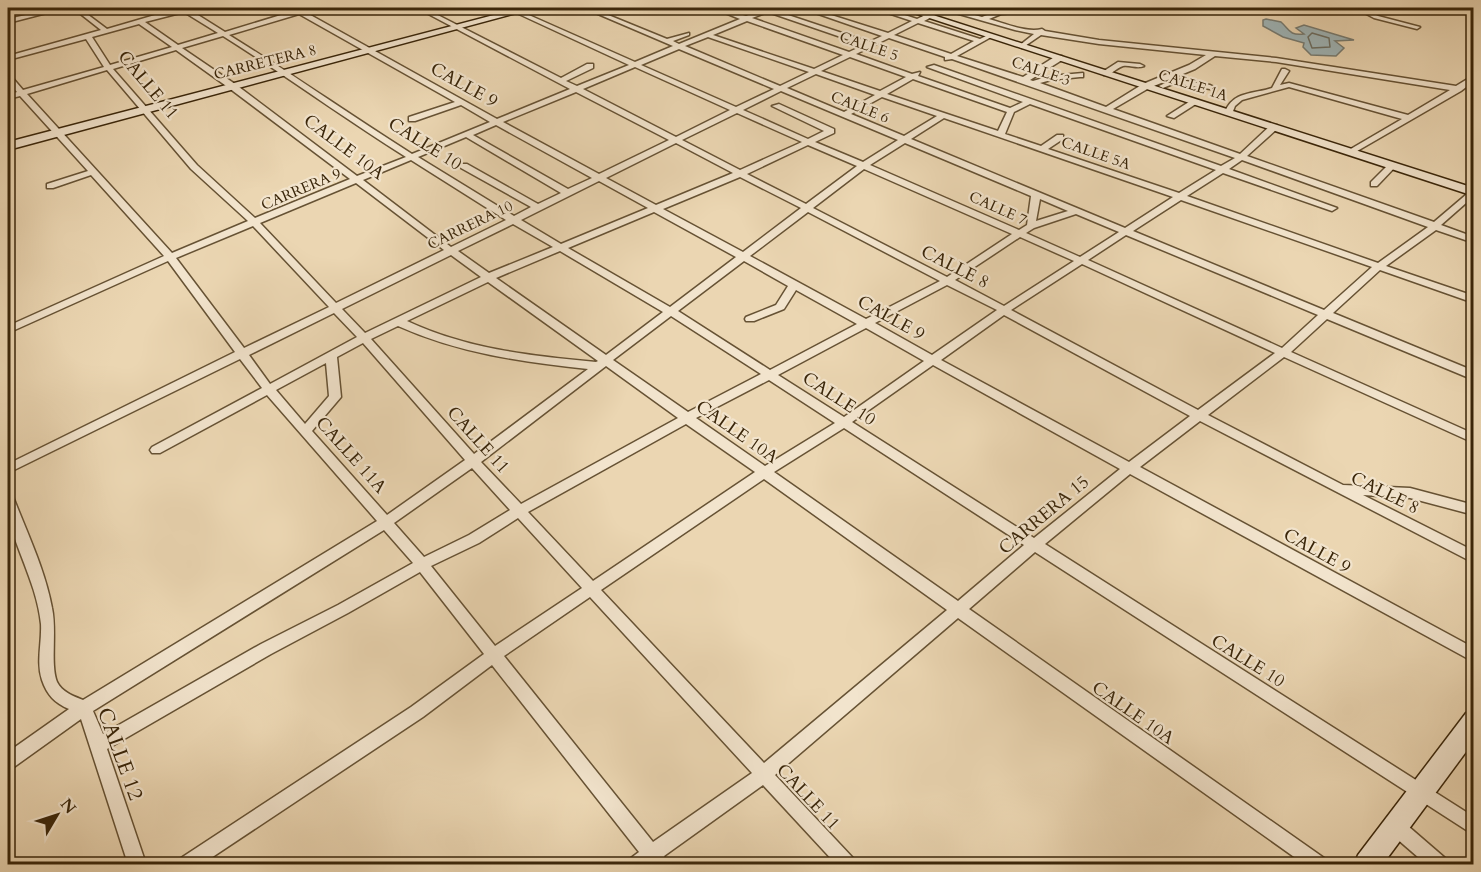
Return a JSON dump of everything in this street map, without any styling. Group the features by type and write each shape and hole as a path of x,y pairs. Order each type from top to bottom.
{"street":[{"path":"8,21 63,8"},
{"path":"76,8 105,31"},
{"path":"8,58 186,8"},
{"name":"CALLE 10","path":"186,8 285,72 346,116 515,221 670,311 1033,546 1473,826"},
{"path":"14,95 107,66 178,48 297,9 313,8"},
{"name":"CALLE 8","path":"420,8 1004,310 1201,417 1473,558"},
{"name":"CARRETERA 8","path":"8,146 370,51 513,9 530,8"},
{"name":"CALLE 6","path":"587,8 1473,376"},
{"name":"CALLE 5","path":"716,8 1011,111"},
{"path":"766,8 868,45"},
{"name":"CARRERA 9","path":"8,330 170,257 708,35 766,8"},
{"name":"CALLE 3","path":"804,8 889,34"},
{"name":"CALLE 3","path":"814,8 1031,80 1473,240"},
{"path":"878,8 922,18"},
{"name":"CALLE 1A","path":"903,8 922,18 985,39 1022,46 1473,191"},
{"path":"944,8 1017,28 1107,44 1276,60 1458,88"},
{"name":"CARRERA 10","path":"8,469 944,8"},
{"path":"1358,8 1376,17 1417,27"},
{"name":"CALLE 9","path":"297,9 497,122 747,256 1473,656"},
{"name":"CALLE 7","path":"513,9 738,111 1080,260 1473,439"},
{"path":"982,19 1000,12 1028,11"},
{"name":"CALLE 10A","path":"140,22 232,86 603,363 687,418 1318,864"},
{"path":"1022,46 1042,31"},
{"path":"668,41 687,34"},
{"name":"CALLE 5A","path":"708,35 1001,134 1473,300"},
{"name":"CALLE 11","path":"88,36 107,66 194,167 255,223 333,308 364,338 473,461 847,864"},
{"path":"844,115 985,39"},
{"path":"1110,108 1213,54"},
{"path":"1031,80 1059,58"},
{"path":"1107,73 1121,64 1140,66"},
{"path":"562,80 590,66"},
{"path":"931,67 1332,208"},
{"path":"1229,112 1230,105 1236,100 1268,92 1275,87 1285,71"},
{"path":"1031,80 1080,75"},
{"path":"1352,152 1473,77"},
{"name":"CALLE 11A","path":"8,78 14,95 56,133 170,257 269,390 422,564 495,654 654,860"},
{"path":"1151,87 1173,81 1210,87"},
{"path":"1275,87 1293,86 1408,118"},
{"path":"1001,134 1011,111 1030,101"},
{"path":"412,119 462,102"},
{"path":"1171,116 1196,102"},
{"path":"156,450 364,338 489,277 741,173 811,142 831,130 776,106"},
{"path":"8,761 84,708 386,522 473,461 670,311 747,256 864,165 944,115"},
{"path":"187,864 417,712 495,654 764,473 843,423 1004,310 1220,169 1242,157 1274,127"},
{"path":"468,135 568,193"},
{"path":"1042,149 1060,137"},
{"path":"1374,184 1393,165"},
{"path":"464,166 539,208"},
{"path":"50,186 93,172"},
{"name":"CARRERA 15","path":"638,864 654,860 763,775 1033,546 1131,467 1201,417 1284,352 1378,267 1434,227 1473,191"},
{"path":"1031,226 1036,195"},
{"path":"97,746 266,649 422,564 474,539 519,511 687,418 946,281 1031,226 1076,211"},
{"path":"750,319 780,307 795,283"},
{"path":"399,322 428,337 456,346 496,354 603,363"},
{"path":"305,432 334,397 331,356"},
{"path":"1340,489 1410,492 1473,510"},
{"name":"CALLE 12","path":"8,499 38,584 48,626 46,674 60,698 84,708 91,723 137,864"},
{"path":"1367,864 1422,793 1473,721"},
{"path":"1395,826 1439,864"}],"water":[{"path":"1263,20 1281,22 1295,34 1304,34 1296,28 1304,25 1354,40 1335,41 1344,48 1336,56 1311,55 1303,47 1304,43 1283,37 1263,26"}]}
